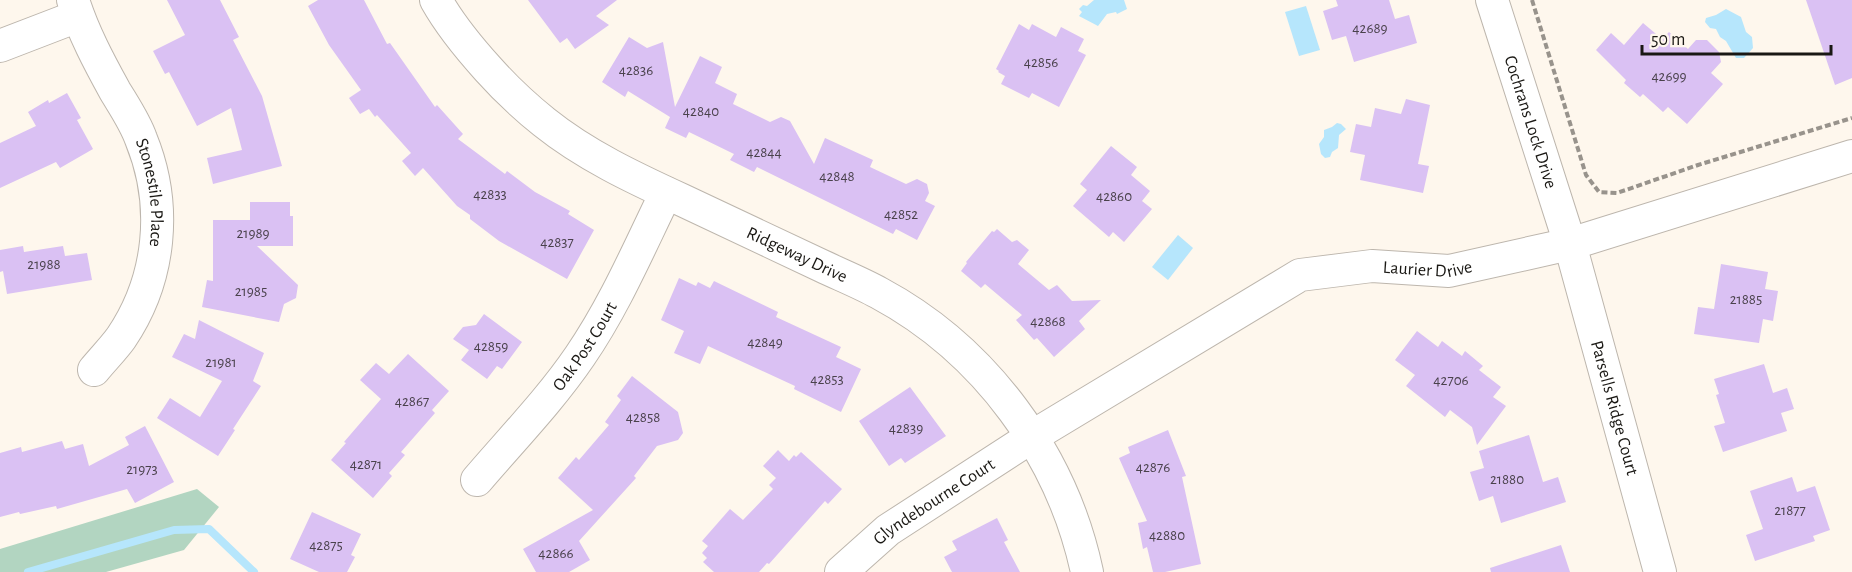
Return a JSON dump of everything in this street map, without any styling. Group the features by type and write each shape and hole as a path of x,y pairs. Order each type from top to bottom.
{"street":[{"name":"Cochrans Lock Drive","path":"1492,0 1570,244"},
{"name":"Ridgeway Drive","path":"443,3 473,53 508,91 545,123 632,177 880,293 923,321 964,354 993,385 1033,436 1055,477 1073,520 1087,572"},
{"path":"0,46 75,8"},
{"name":"Stonestile Place","path":"75,8 99,62 141,137 152,171 158,207 157,243 150,278 138,308 120,339 94,370"},
{"name":"Laurier Drive","path":"1033,436 1300,275 1372,266 1449,271 1570,244 1852,156"},
{"name":"Oak Post Court","path":"477,480 548,399 580,355 611,306 666,192"},
{"name":"Parsells Ridge Court","path":"1570,244 1660,572"},
{"name":"Glyndebourne Court","path":"841,572 888,530 1033,436"}],"path":[{"path":"1532,0 1586,175 1599,192 1617,193 1698,165 1852,118"}],"green space":[{"path":"197,489 219,507 184,550 106,572 0,572 0,549"}],"water":[{"path":"1094,0 1124,0 1127,9 1117,14 1116,12 1107,14 1098,26 1079,16 1082,12 1079,9"},
{"path":"1306,6 1320,50 1299,56 1285,12"},
{"path":"1726,9 1741,17 1746,32 1752,37 1753,48 1744,58 1736,58 1716,29 1710,28 1705,22 1706,18"},
{"path":"1337,123 1346,129 1339,135 1338,148 1332,152 1330,157 1325,158 1321,154 1319,144 1324,137 1324,130"},
{"path":"1178,235 1193,248 1168,280 1152,267"}],"building":[{"path":"167,0 220,0 239,37 233,40 262,96 282,166 213,184 207,158 242,150 231,108 197,126 169,72 165,74 153,51 185,35"},
{"path":"318,0 364,0 387,44 390,43 435,107 437,105 463,134 458,139 505,174 507,171 535,192 570,211 568,214 594,230 567,279 499,241 470,219 470,215 457,206 423,168 415,176 402,161 411,153 377,115 375,117 369,109 360,114 349,98 361,90 329,45 308,6"},
{"path":"528,0 617,0 596,16 609,25 575,49 567,38 560,43"},
{"path":"1336,0 1389,0 1395,19 1409,15 1417,43 1354,62 1346,36 1332,40 1323,11 1338,6"},
{"path":"1806,0 1852,0 1852,78 1835,85"},
{"path":"1643,23 1662,39 1669,32 1688,49 1696,40 1707,40 1719,52 1721,62 1711,73 1723,84 1687,124 1668,107 1663,112 1643,94 1640,97 1624,83 1626,80 1596,50 1611,33 1624,45"},
{"path":"1019,24 1029,30 1032,24 1056,37 1061,27 1084,39 1078,51 1086,55 1059,107 1032,93 1029,98 1001,84 1005,76 996,69"},
{"path":"629,37 647,48 663,42 675,107 700,56 722,67 715,83 737,94 733,104 770,122 781,117 790,121 814,164 825,138 873,160 870,167 906,184 917,179 927,184 929,193 925,201 935,206 917,240 896,229 893,234 757,167 754,172 730,160 734,154 689,132 686,138 665,128 670,117 628,91 625,97 602,82"},
{"path":"67,93 81,118 77,120 93,149 60,168 56,162 0,188 0,143 36,126 28,112 48,100 49,103"},
{"path":"1406,99 1430,105 1418,164 1429,166 1423,193 1360,180 1365,155 1350,152 1356,124 1371,127 1375,108 1401,114"},
{"path":"1111,146 1137,167 1131,175 1150,191 1142,201 1152,209 1124,242 1113,232 1109,237 1073,206 1087,190 1080,184"},
{"path":"250,202 290,202 290,216 293,216 293,246 257,246 298,285 296,298 284,304 279,322 202,307 207,280 213,281 213,220 250,220"},
{"path":"997,229 1012,242 1017,240 1029,250 1018,264 1049,290 1057,285 1072,301 1101,300 1079,321 1085,329 1054,357 1016,320 1022,315 985,284 981,288 961,271 992,231"},
{"path":"23,246 24,252 63,246 65,256 87,253 92,280 7,294 3,271 0,272 0,250"},
{"path":"1721,264 1768,272 1765,289 1778,291 1773,321 1763,319 1759,343 1694,334 1698,307 1714,309"},
{"path":"679,278 696,286 698,282 710,288 714,281 778,312 776,317 841,347 836,357 861,369 841,412 794,389 795,386 708,346 700,364 674,353 684,331 661,320"},
{"path":"484,314 522,342 502,369 497,366 487,379 461,360 469,350 453,339 463,327 476,325"},
{"path":"199,320 264,353 253,381 261,386 218,456 157,418 170,398 200,417 222,381 172,357 184,334 195,339"},
{"path":"1417,331 1438,347 1442,341 1462,356 1465,351 1483,366 1479,370 1501,387 1493,397 1506,406 1477,445 1472,427 1450,410 1445,417 1406,386 1415,375 1395,360"},
{"path":"408,354 449,391 432,410 435,413 401,452 405,455 389,473 392,476 373,498 331,460 381,399 360,380 376,363 389,374"},
{"path":"1764,364 1773,393 1787,388 1794,409 1781,413 1787,431 1723,452 1714,426 1725,423 1716,395 1719,394 1714,379"},
{"path":"632,376 678,412 683,433 678,440 657,446 634,476 636,478 579,541 590,560 569,572 536,572 523,549 593,510 558,478 576,457 579,460 609,425 605,422 621,400 617,396"},
{"path":"910,387 946,436 905,463 901,458 889,466 859,421"},
{"path":"145,426 174,482 135,503 127,489 57,509 56,506 0,517 0,453 21,447 22,452 62,441 65,449 83,444 89,466 129,445 125,437"},
{"path":"1168,430 1186,476 1182,477 1201,564 1165,572 1153,572 1147,547 1143,549 1138,523 1147,521 1119,458 1130,453 1128,447"},
{"path":"1529,435 1543,482 1558,477 1566,502 1501,523 1493,496 1479,501 1470,472 1484,468 1479,451"},
{"path":"778,450 789,461 801,452 842,489 828,504 825,501 769,564 767,563 759,572 714,572 703,562 707,558 702,553 708,546 702,541 730,509 743,520 773,489 769,485 776,478 763,466"},
{"path":"1792,477 1797,492 1815,486 1830,530 1813,536 1815,541 1755,561 1746,535 1763,529 1750,491"},
{"path":"312,512 361,534 351,555 355,557 347,572 319,572 290,559"},
{"path":"997,518 1008,540 1004,542 1020,572 952,572 944,557 957,550 952,541"},
{"path":"1561,545 1570,572 1491,572 1490,568"}],"waterway":[{"path":"28,572 174,530 209,529 254,572"}]}
